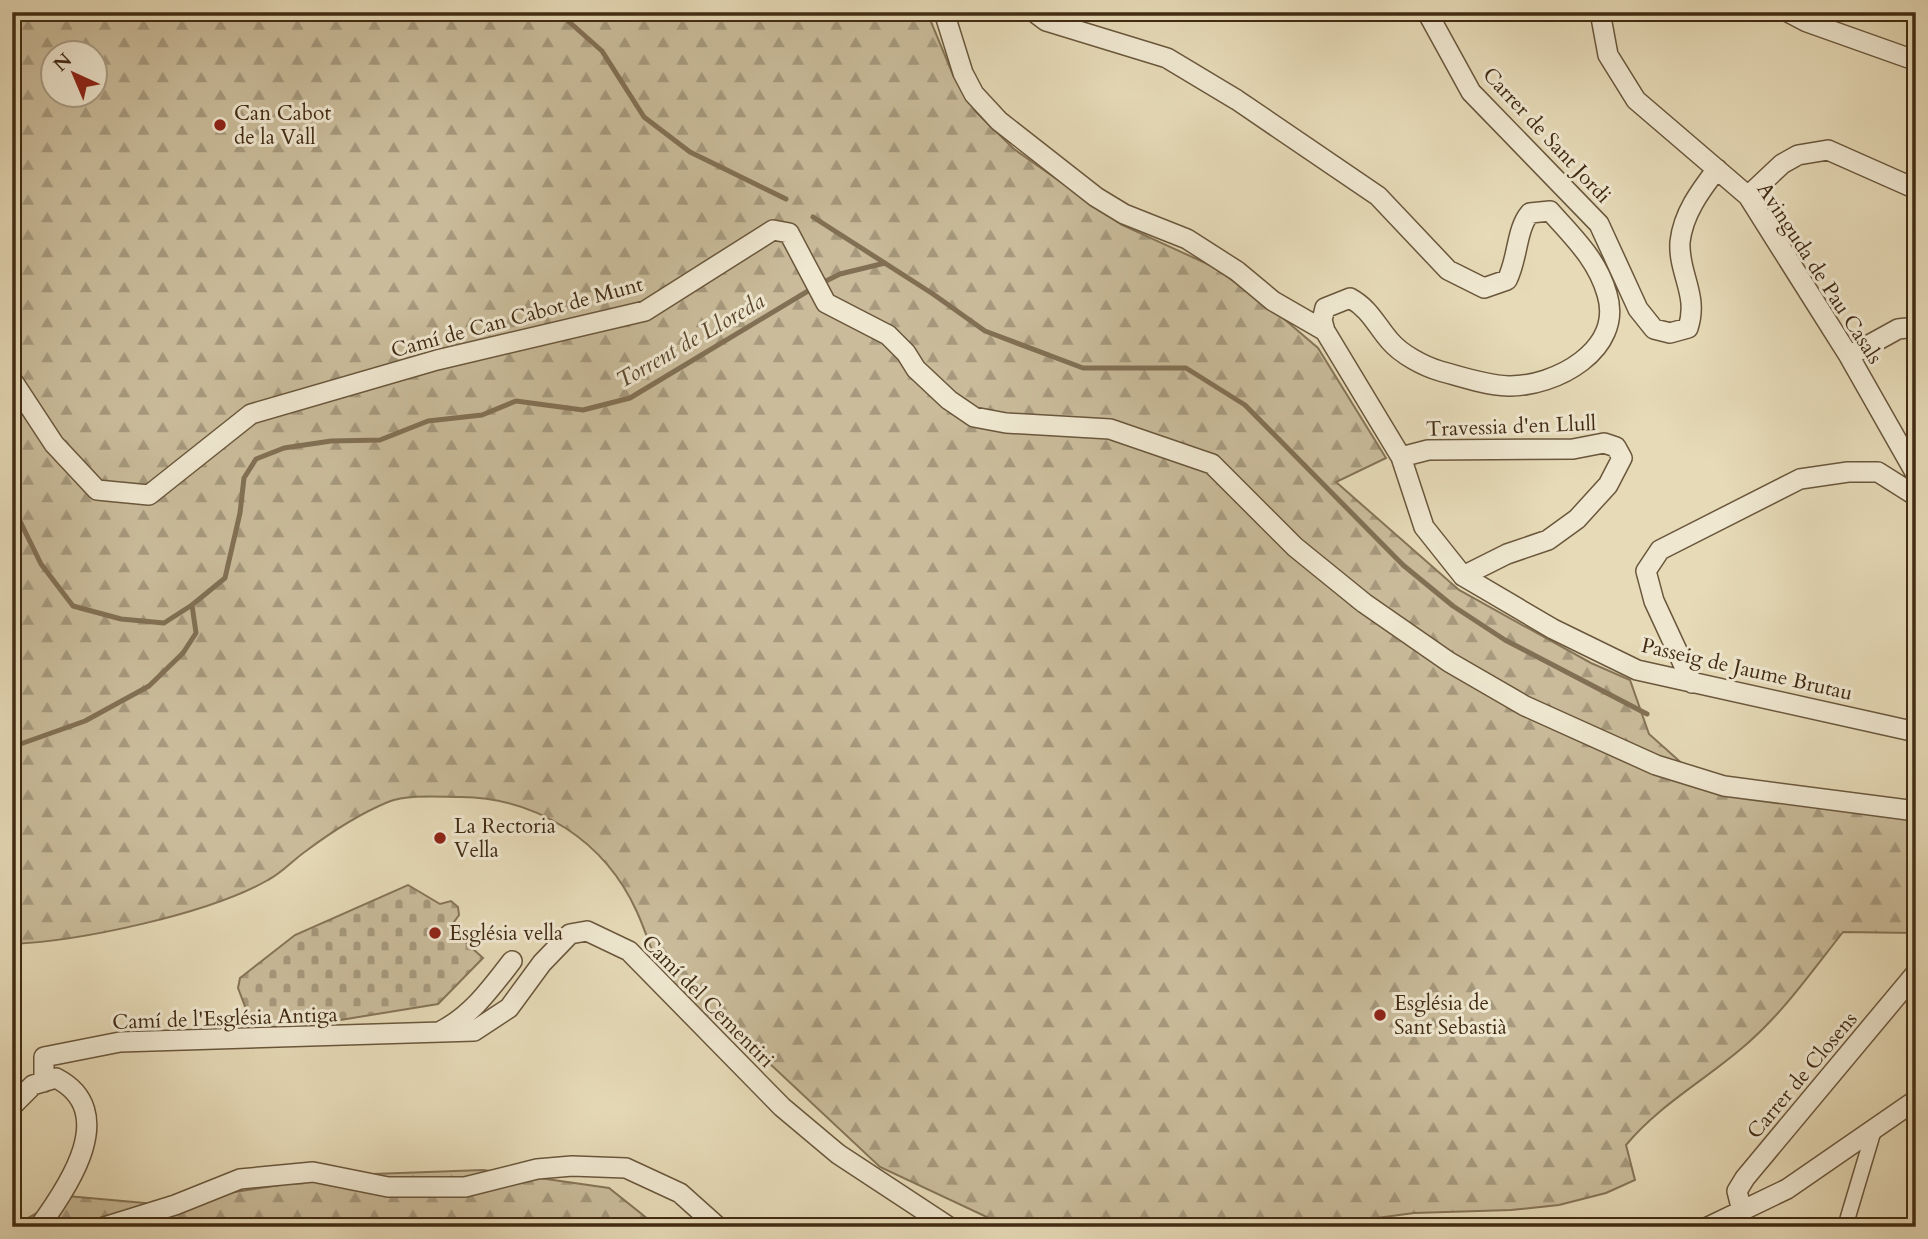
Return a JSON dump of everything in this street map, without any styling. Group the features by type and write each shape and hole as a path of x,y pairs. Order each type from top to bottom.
{"street":[{"path":"944,12 963,73 974,94 999,121 1096,197 1124,214 1187,239 1237,271 1273,301 1325,331"},
{"path":"1034,12 1046,21 1167,58 1237,100 1378,195 1448,270 1484,288 1507,280 1518,253 1522,222 1530,213 1550,211 1579,239 1608,295 1609,315 1604,335 1593,352 1576,366 1555,377 1511,386 1490,384 1437,370 1410,357 1390,342 1364,306 1350,298 1325,308 1322,320 1325,331 1401,457 1424,527 1464,576"},
{"name":"Carrer de Sant Jordi","path":"1427,12 1471,92 1598,224 1638,309 1654,329 1670,333 1688,328 1694,310 1680,243 1693,203 1717,169"},
{"name":"Avinguda de Pau Casals","path":"1600,12 1608,55 1636,100 1748,196 1849,356 1916,474"},
{"path":"1788,12 1807,22 1914,60"},
{"path":"1748,196 1782,164 1798,155 1828,150 1916,188"},
{"name":"Camí de Can Cabot de Munt","path":"12,380 54,444 97,490 149,495 251,414 437,360 645,311 773,230 789,233 826,303 888,335 906,353 916,369 949,400 974,417 1006,423 1110,429 1212,464 1295,547 1364,603 1449,662 1514,700 1656,765 1724,786 1916,811"},
{"path":"1849,356 1898,329 1916,327"},
{"name":"Travessia d'en Llull","path":"1401,457 1428,450 1573,449 1604,443 1616,447 1622,458 1608,485 1577,519 1548,540 1507,554 1464,576"},
{"path":"1692,683 1654,601 1646,571 1660,550 1800,479 1848,472 1878,472 1916,496"},
{"name":"Passeig de Jaume Brutau","path":"1464,576 1553,629 1637,670 1916,732"},
{"name":"Camí del Cementiri","path":"434,1034 474,1031 509,1008 542,963 570,934 587,931 629,951 782,1107 838,1154 949,1227"},
{"path":"434,1034 459,1021 482,1000 512,961"},
{"name":"Carrer de Closens","path":"1742,1211 1737,1191 1745,1178 1916,973"},
{"name":"Camí de l'Església Antiga","path":"44,1082 44,1057 120,1042 434,1034"},
{"path":"12,1105 33,1085 56,1078 74,1087 87,1115 89,1132 77,1166 39,1227"},
{"path":"1708,1227 1787,1189 1916,1100"},
{"path":"1845,1227 1874,1130"},
{"path":"104,1227 175,1205 240,1179 313,1172 388,1187 465,1187 537,1169 572,1166 626,1168 680,1193 718,1227"}],"green space":[{"path":"12,12 927,12 953,75 975,111 1014,149 1122,225 1212,266 1270,307 1318,348 1386,458 1336,482 1459,590 1591,663 1630,680 1649,734 1686,767 1729,788 1916,813 1916,933 1843,932 1762,1030 1734,1055 1654,1116 1626,1145 1635,1180 1606,1193 1559,1205 1511,1210 1414,1213 1310,1227 1008,1227 880,1167 722,1019 669,1002 637,912 607,864 566,828 516,805 461,797 396,799 345,824 273,877 243,892 143,924 40,942 12,944"},
{"path":"408,885 440,904 451,901 458,907 459,915 454,922 465,930 460,937 483,958 438,1004 322,1023 254,1030 238,988 240,978 295,935"},
{"path":"483,1170 609,1188 658,1227 12,1227 67,1196 156,1204 345,1175"}],"waterway":[{"path":"558,12 602,51 644,117 690,152 786,199"},
{"path":"813,217 933,294 985,331 1083,368 1186,368 1245,405 1403,565 1453,606 1505,640 1647,714"},
{"name":"Torrent de Lloreda","path":"822,283 840,274 885,263"},
{"name":"Torrent de Lloreda","path":"12,747 85,721 149,686 183,653 196,633 192,605 225,578 240,513 244,478 256,459 284,448 331,441 380,440 428,421 482,415 516,401 583,410 630,398 813,288"},
{"path":"12,505 41,564 73,606 121,619 164,623 192,605"}],"place":[{"name":"Can Cabot de la Vall","path":"220,125"},
{"name":"La Rectoria Vella","path":"440,838"},
{"name":"Església vella","path":"435,933"},
{"name":"Església de Sant Sebastià","path":"1380,1015"}]}
